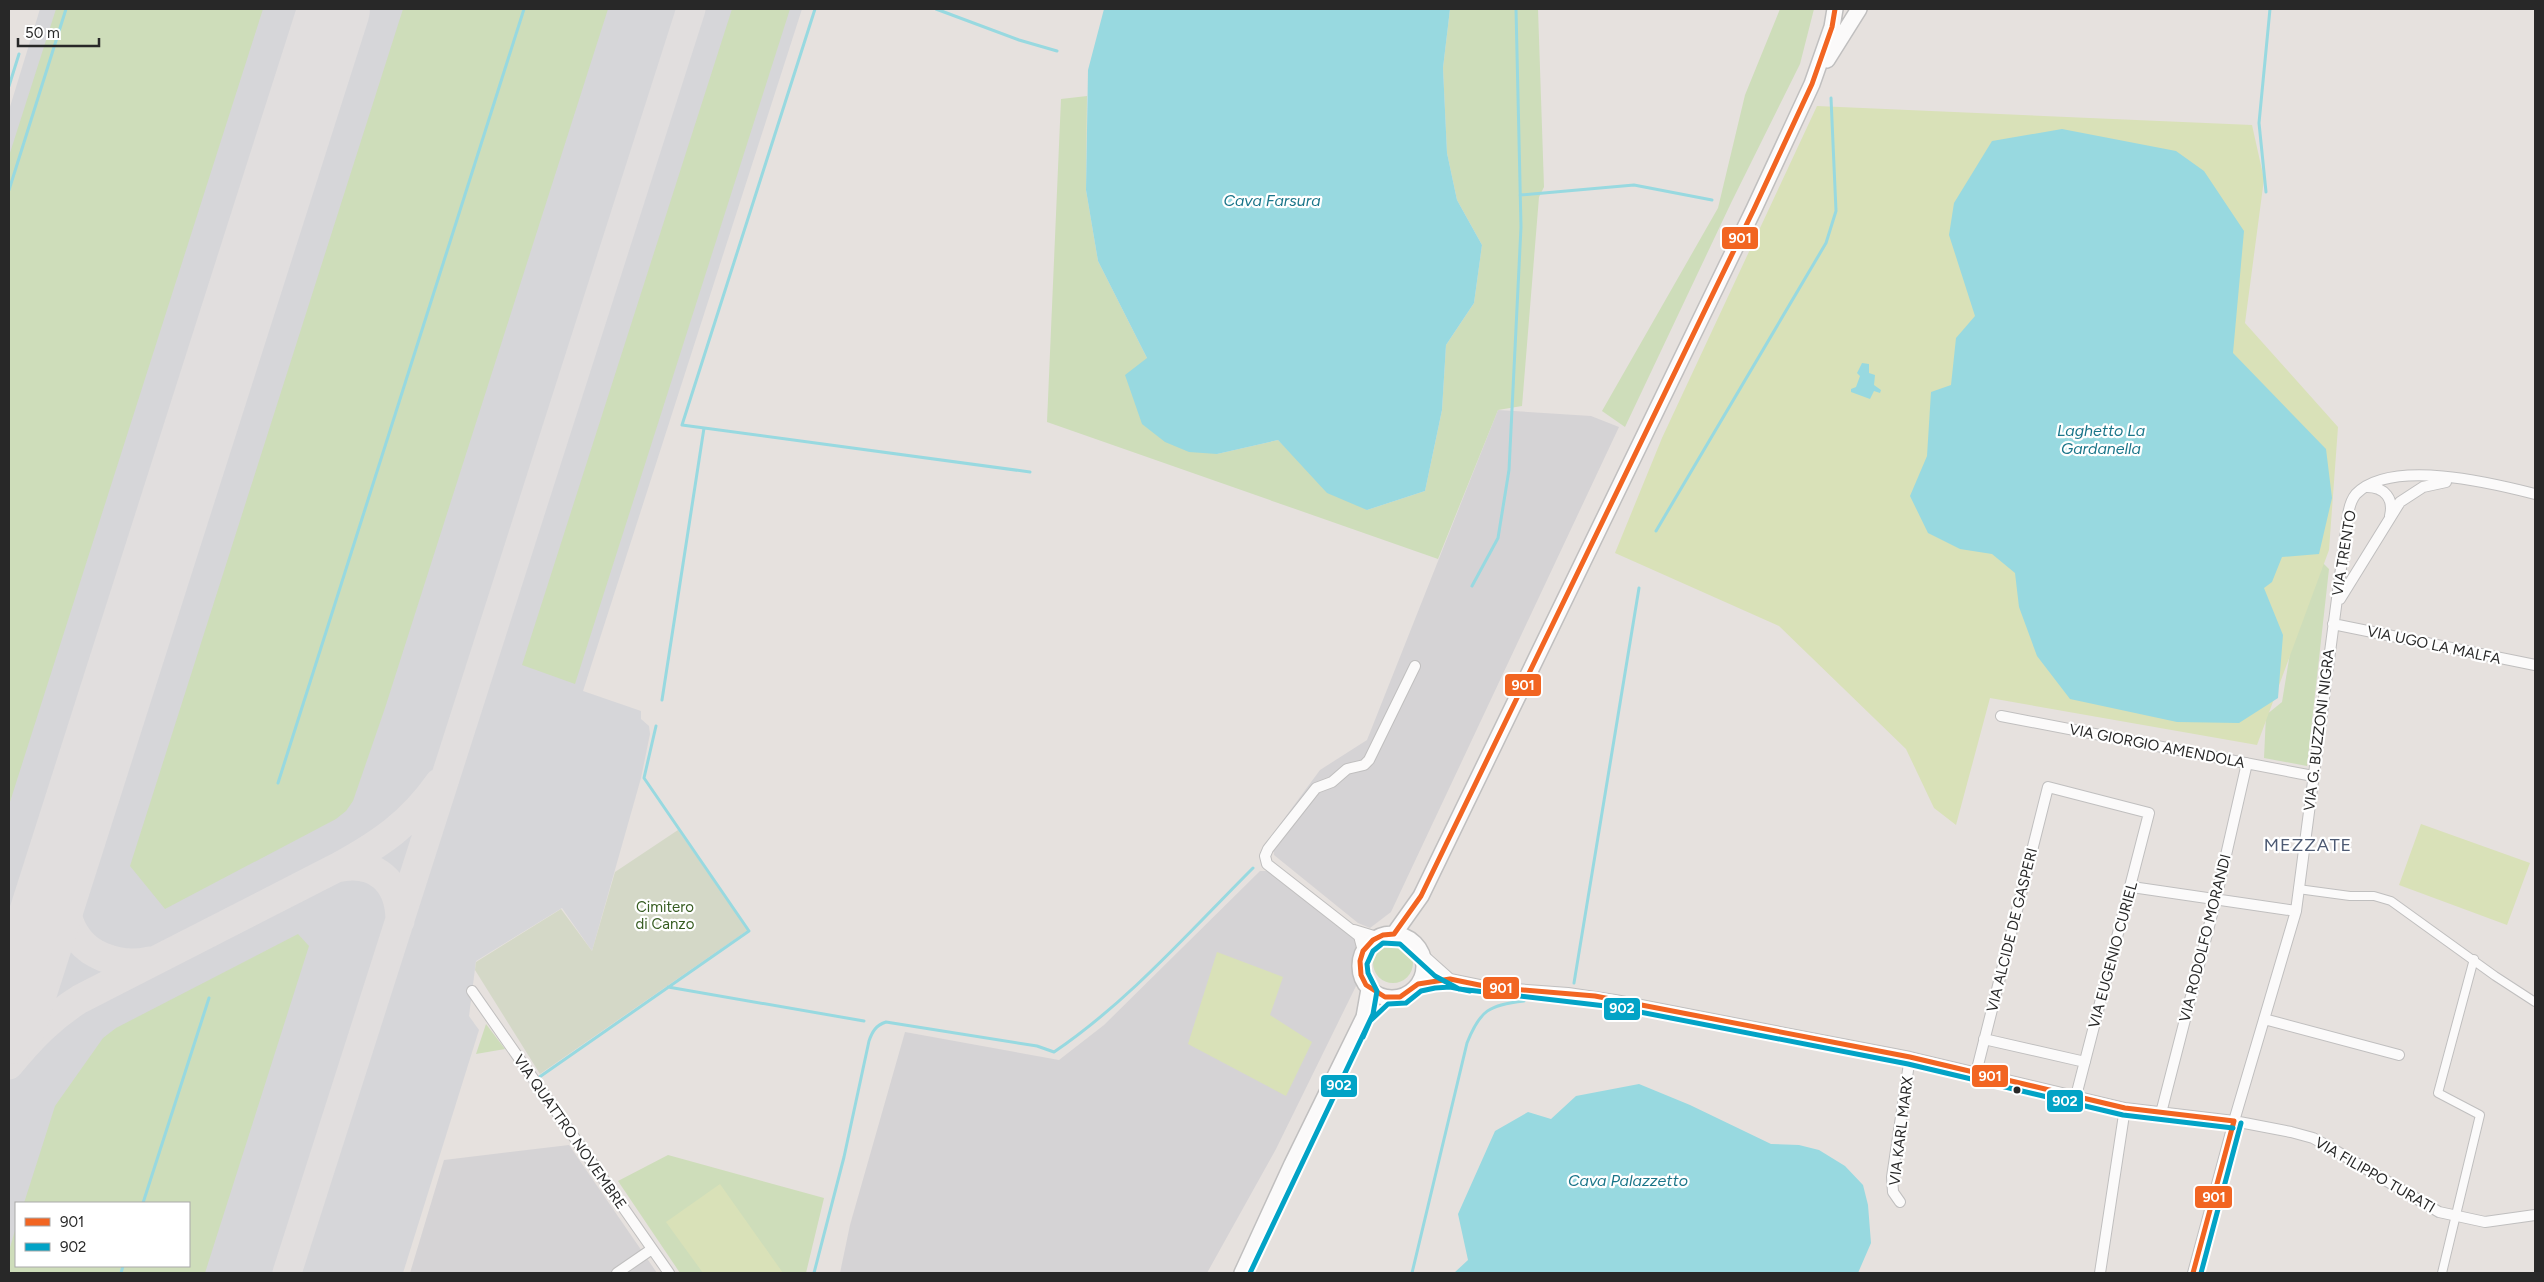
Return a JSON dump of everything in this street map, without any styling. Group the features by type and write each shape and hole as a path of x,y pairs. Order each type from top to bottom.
{"main road":[{"path":"1394,934 1421,896 1750,218 1812,84 1832,27 1835,9"},
{"path":"1812,84 1859,9"},
{"path":"1417,948 1394,934 1377,937 1364,951 1360,971 1369,988 1385,997 1403,996 1418,984 1424,971 1417,948 1414,924 1421,896"},
{"path":"1242,1273 1292,1164 1364,1017 1369,988"},
{"path":"1364,1017 1385,997"}],"street":[{"name":"VIA TRENTO","path":"2335,609 2350,507 2356,495 2366,487 2389,478 2409,476 2490,483 2535,494"},
{"name":"VIA TRENTO","path":"2335,609 2347,585 2400,502 2414,491 2432,485 2464,480"},
{"path":"2366,487 2378,488 2389,496 2391,505 2390,517"},
{"name":"VIA G. BUZZONI NIGRA","path":"2193,1273 2234,1122 2296,911 2335,609"},
{"name":"VIA UGO LA MALFA","path":"2333,624 2535,665"},
{"path":"1364,951 1359,936 1266,864 1265,854 1316,788 1332,782 1347,769 1364,765 1369,760 1415,666"},
{"name":"VIA GIORGIO AMENDOLA","path":"2001,716 2313,776"},
{"name":"VIA RODOLFO MORANDI","path":"2161,1113 2216,899 2247,764"},
{"name":"VIA ALCIDE DE GASPERI","path":"1976,1072 2048,787 2149,813"},
{"name":"VIA EUGENIO CURIEL","path":"2076,1096 2132,887 2149,813"},
{"path":"2132,887 2296,911"},
{"path":"2298,889 2350,896 2374,896 2391,901 2474,959 2495,976 2535,1002"},
{"path":"1351,929 1377,937"},
{"path":"1417,948 1450,979"},
{"path":"2442,1273 2480,1115 2438,1094 2474,959"},
{"name":"VIA FILIPPO TURATI","path":"1418,984 1450,979 1490,987 1595,996 1910,1057 2125,1108 2234,1122 2313,1138 2429,1207 2456,1216 2485,1222 2535,1215"},
{"name":"VIA QUATTRO NOVEMBRE","path":"472,991 669,1273"},
{"path":"2264,1019 2399,1055"},
{"path":"1984,1039 2085,1062"},
{"name":"VIA KARL MARX","path":"1900,1202 1893,1192 1892,1177 1910,1057"},
{"path":"2100,1273 2125,1108"},
{"path":"617,1273 652,1249"}],"shaded area":[{"path":"40,9 802,9 583,691 641,711 641,719 649,726 650,734 641,778 592,951 562,908 476,961 469,1016 479,1030 403,1273 9,1273 9,110"},
{"path":"1498,410 1591,416 1619,427 1391,912 1370,928 1358,923 1274,855 1272,835 1320,770 1367,740"},
{"path":"1260,871 1267,871 1353,935 1357,949 1352,969 1357,984 1276,1149 1207,1273 840,1273 850,1225 905,1032 1059,1060 1104,1025"},
{"path":"569,1145 657,1273 410,1273 444,1160"}],"green space":[{"path":"56,9 263,9 9,805 9,156"},
{"path":"403,9 608,9 385,708 353,801 346,811 336,819 165,909 130,866"},
{"path":"732,9 790,9 575,684 522,665"},
{"path":"1450,9 1538,9 1544,187 1539,197 1522,406 1498,410 1438,559 1047,422 1061,99 1087,96 1086,190 1098,261 1147,358 1217,454 1278,440 1303,465 1367,510 1425,491 1442,410 1446,345 1474,303 1482,245 1457,200 1447,153 1443,68"},
{"path":"1780,9 1814,9 1800,64 1731,203 1625,427 1602,411 1718,208 1745,95"},
{"path":"1817,106 2252,125 2264,179 2245,323 2338,427 2329,550 2257,745 1990,698 1956,825 1934,808 1906,749 1779,626 1615,553 1662,438"},
{"path":"2316,556 2329,569 2307,766 2264,758 2266,715 2282,702 2292,641"},
{"path":"2421,824 2530,863 2507,925 2399,885"},
{"name":"Cimitero di Canzo","path":"678,830 748,930 540,1074 475,970 476,962 561,909 592,951 615,872"},
{"path":"298,934 309,946 205,1273 9,1273 9,1251 15,1230 15,1267 190,1267 190,1202 24,1202 55,1106 103,1038 116,1028"},
{"path":"1393,943 1407,949 1413,963 1407,977 1393,983 1379,977 1373,963 1379,949"},
{"path":"1217,952 1283,977 1270,1015 1312,1042 1286,1096 1188,1044"},
{"path":"486,1024 505,1049 476,1054"},
{"path":"668,1155 824,1198 806,1273 680,1273 618,1181"},
{"path":"720,1184 783,1273 703,1273 666,1222"}],"water":[{"name":"Cava Farsura","path":"1104,9 1450,9 1443,68 1447,153 1457,200 1482,245 1474,303 1446,345 1442,410 1425,491 1367,510 1327,493 1278,440 1217,454 1189,452 1165,442 1142,424 1125,375 1147,358 1098,261 1086,190 1088,70"},
{"name":"Laghetto La Gardanella","path":"2062,129 2176,151 2204,171 2244,231 2233,353 2326,449 2332,498 2319,554 2282,557 2272,582 2264,588 2283,635 2278,698 2239,723 2177,722 2070,699 2037,656 2019,607 2015,573 1992,554 1960,549 1928,533 1910,496 1927,456 1931,392 1951,385 1956,338 1975,316 1949,235 1954,203 1992,141"},
{"path":"1862,363 1869,364 1869,373 1875,375 1874,385 1881,390 1880,393 1874,391 1870,399 1851,392 1851,389 1856,387 1860,376 1857,373"},
{"name":"Cava Palazzetto","path":"1639,1084 1690,1105 1771,1144 1799,1145 1819,1150 1845,1166 1863,1185 1868,1205 1871,1243 1858,1273 1454,1273 1468,1260 1458,1214 1495,1131 1528,1112 1551,1119 1576,1096"}],"waterway":[{"path":"9,190 66,9"},
{"path":"278,783 524,9"},
{"path":"815,9 682,425 1030,472"},
{"path":"936,9 1019,40 1057,51"},
{"path":"1472,586 1498,538 1509,470 1521,227 1516,9"},
{"path":"2266,192 2259,123 2270,9"},
{"path":"9,86 19,54"},
{"path":"1656,531 1826,243 1836,211 1831,98"},
{"path":"1520,195 1634,185 1712,200"},
{"path":"662,700 704,428"},
{"path":"1574,983 1639,588"},
{"path":"538,1078 749,931 644,778 656,726"},
{"path":"814,1273 844,1157 869,1041 877,1027 886,1022 1037,1046 1054,1052 1107,1011 1158,965 1253,868"},
{"path":"668,987 864,1021"},
{"path":"143,1202 209,998"},
{"path":"1412,1273 1467,1043 1476,1023 1487,1011 1494,1007 1524,1001"},
{"path":"121,1273 123,1267"}],"taxiway":[{"path":"287,1273 691,9"},
{"path":"338,867 368,850 394,831 417,810 439,783"},
{"path":"65,853 64,899 71,927 78,939 89,949 109,959 131,963 149,961"},
{"path":"9,1065 42,1029 80,999 336,868 363,867 383,877 396,895 400,921"}],"runway":[{"path":"9,1028 334,9"}],"transit line":[{"name":"901","path":"1835,9 1832,27 1812,84 1754,209 1421,896 1394,934 1383,935 1373,940 1363,951 1360,961 1361,975 1366,985 1385,997 1400,997 1418,984 1450,979 1489,987 1595,996 1910,1057 2125,1108 2234,1121"},
{"name":"902","path":"1250,1273 1373,1014 1377,991 1368,973 1367,964 1373,951 1383,943 1400,944 1435,976 1459,989 1614,1007 1908,1064 2123,1115 2233,1128"},
{"name":"902","path":"1363,1037 1370,1021 1388,1004 1406,1003 1421,991 1435,988 1450,987 1470,991"},
{"name":"901","path":"2193,1273 2234,1121"},
{"name":"902","path":"2201,1273 2241,1123"}],"district":[{"name":"MEZZATE","path":"2308,845"}]}
